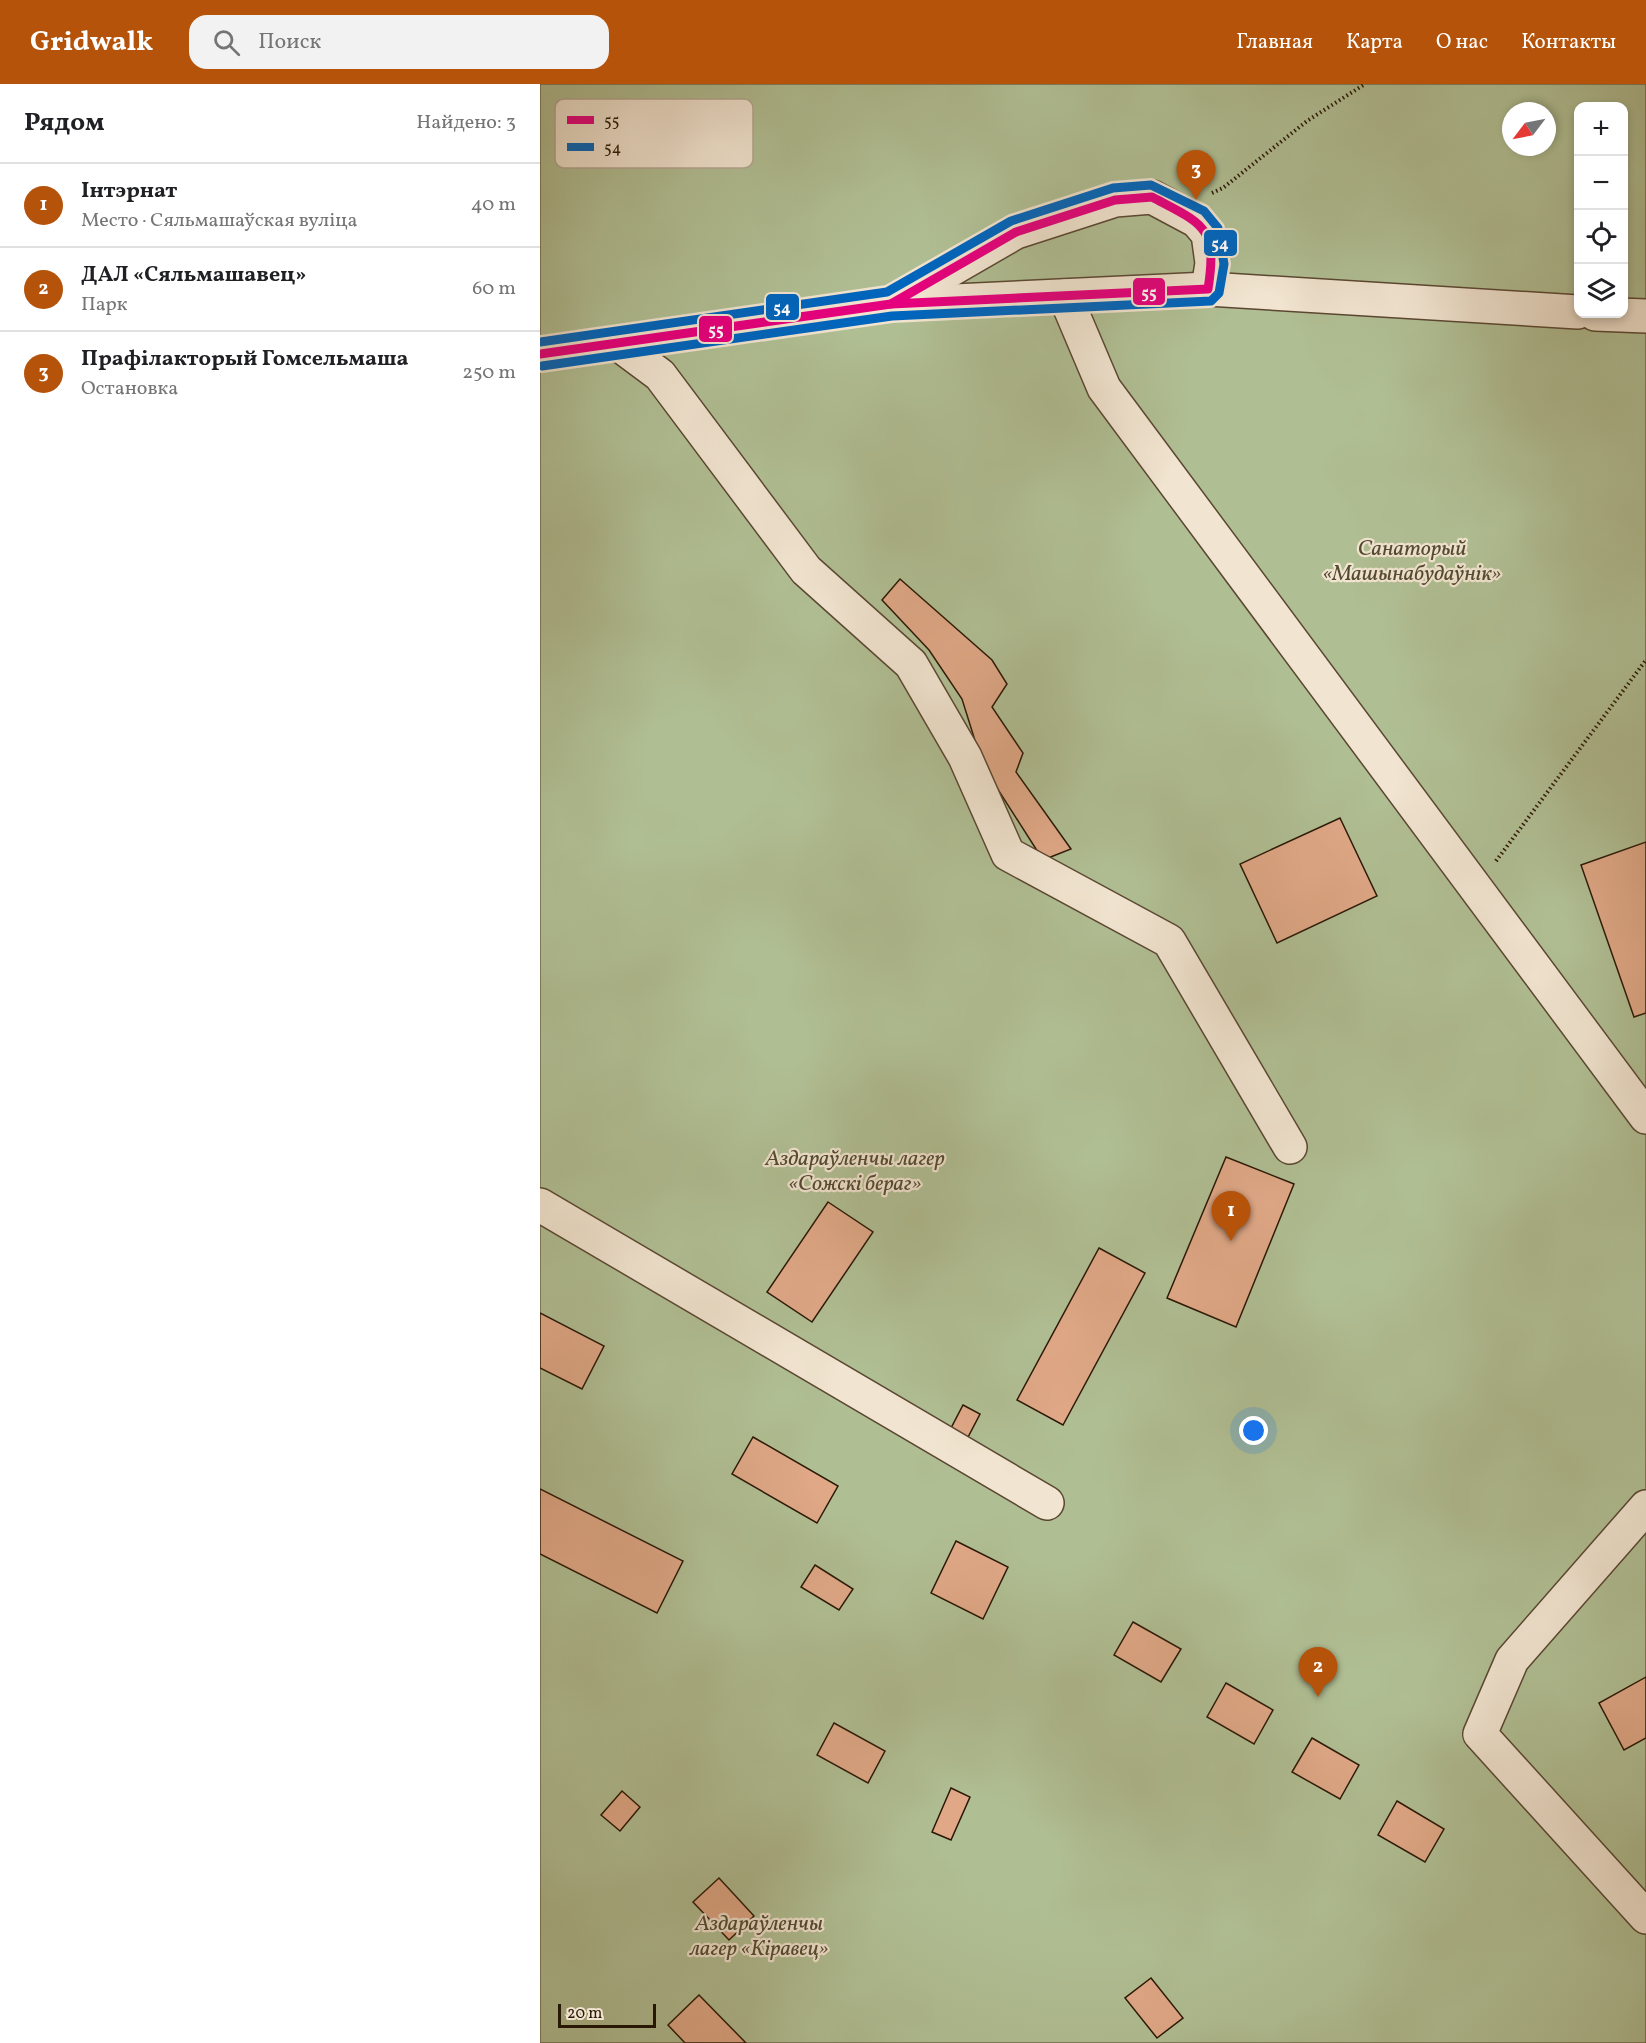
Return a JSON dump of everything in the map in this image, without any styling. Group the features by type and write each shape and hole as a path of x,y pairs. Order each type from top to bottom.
{"street":[{"path":"891,304 1016,232 1115,200 1152,197 1188,215 1208,234 1212,264 1208,289"},
{"path":"540,354 891,304 1208,289 1574,312"},
{"path":"1065,296 1104,388 1646,1118"},
{"path":"1628,315 1646,316"},
{"path":"617,343 660,375 806,570 911,664 965,757 1008,854 1169,941 1290,1147"},
{"path":"540,1205 1047,1503"},
{"path":"1646,1507 1512,1660 1480,1734 1646,1917"}],"path":[{"path":"1205,196 1223,188 1308,122 1365,84"},
{"path":"1476,889 1646,660"}],"green space":[{"path":"540,84 1646,84 1646,2043 540,2043"}],"building":[{"path":"900,579 992,660 1007,684 992,707 1023,753 1016,772 1071,849 1043,860 983,766 962,699 929,650 882,600"},
{"path":"1340,818 1377,896 1277,943 1240,864"},
{"path":"1646,842 1646,1013 1634,1017 1581,865"},
{"path":"1226,1157 1294,1184 1236,1327 1167,1298"},
{"path":"828,1202 873,1232 812,1322 767,1292"},
{"path":"1099,1248 1145,1273 1063,1425 1017,1400"},
{"path":"540,1313 604,1346 582,1389 540,1368"},
{"path":"963,1405 980,1414 966,1441 949,1432"},
{"path":"753,1437 838,1486 817,1523 732,1474"},
{"path":"540,1489 683,1561 657,1613 540,1554"},
{"path":"956,1541 1008,1567 983,1619 931,1593"},
{"path":"815,1565 853,1589 839,1610 801,1587"},
{"path":"1133,1622 1181,1649 1161,1682 1114,1655"},
{"path":"1646,1677 1646,1738 1624,1750 1599,1703"},
{"path":"1226,1683 1273,1710 1254,1744 1207,1717"},
{"path":"834,1723 885,1751 868,1783 817,1755"},
{"path":"1312,1738 1359,1765 1340,1799 1292,1772"},
{"path":"951,1788 970,1797 951,1840 932,1832"},
{"path":"622,1791 640,1807 620,1831 601,1815"},
{"path":"1397,1801 1444,1829 1425,1862 1378,1835"},
{"path":"719,1878 754,1916 729,1940 693,1902"},
{"path":"1151,1978 1183,2018 1157,2038 1125,1998"},
{"path":"699,1995 746,2043 685,2043 668,2025"}],"transit line":[{"name":"54","path":"540,342 887,292 1011,221 1113,188 1151,185 1204,211 1218,228 1224,264 1219,293 1211,301 892,316 542,366"},
{"name":"55","path":"1152,197 1184,214 1203,229 1211,252 1208,289 891,304 1016,232 1115,200 1152,197"},
{"name":"55","path":"540,354 891,304"}],"place":[{"name":"Прафілакторый Гомсельмаша","path":"1196,200"},
{"name":"Інтэрнат","path":"1231,1241"},
{"name":"ДАЛ «Сяльмашавец»","path":"1318,1697"}],"park label":[{"name":"Санаторый «Машынабудаўнік»","path":"1412,562"},
{"name":"Аздараўленчы лагер «Сожскі бераг»","path":"855,1172"},
{"name":"Аздараўленчы лагер «Кіравец»","path":"759,1937"}]}
